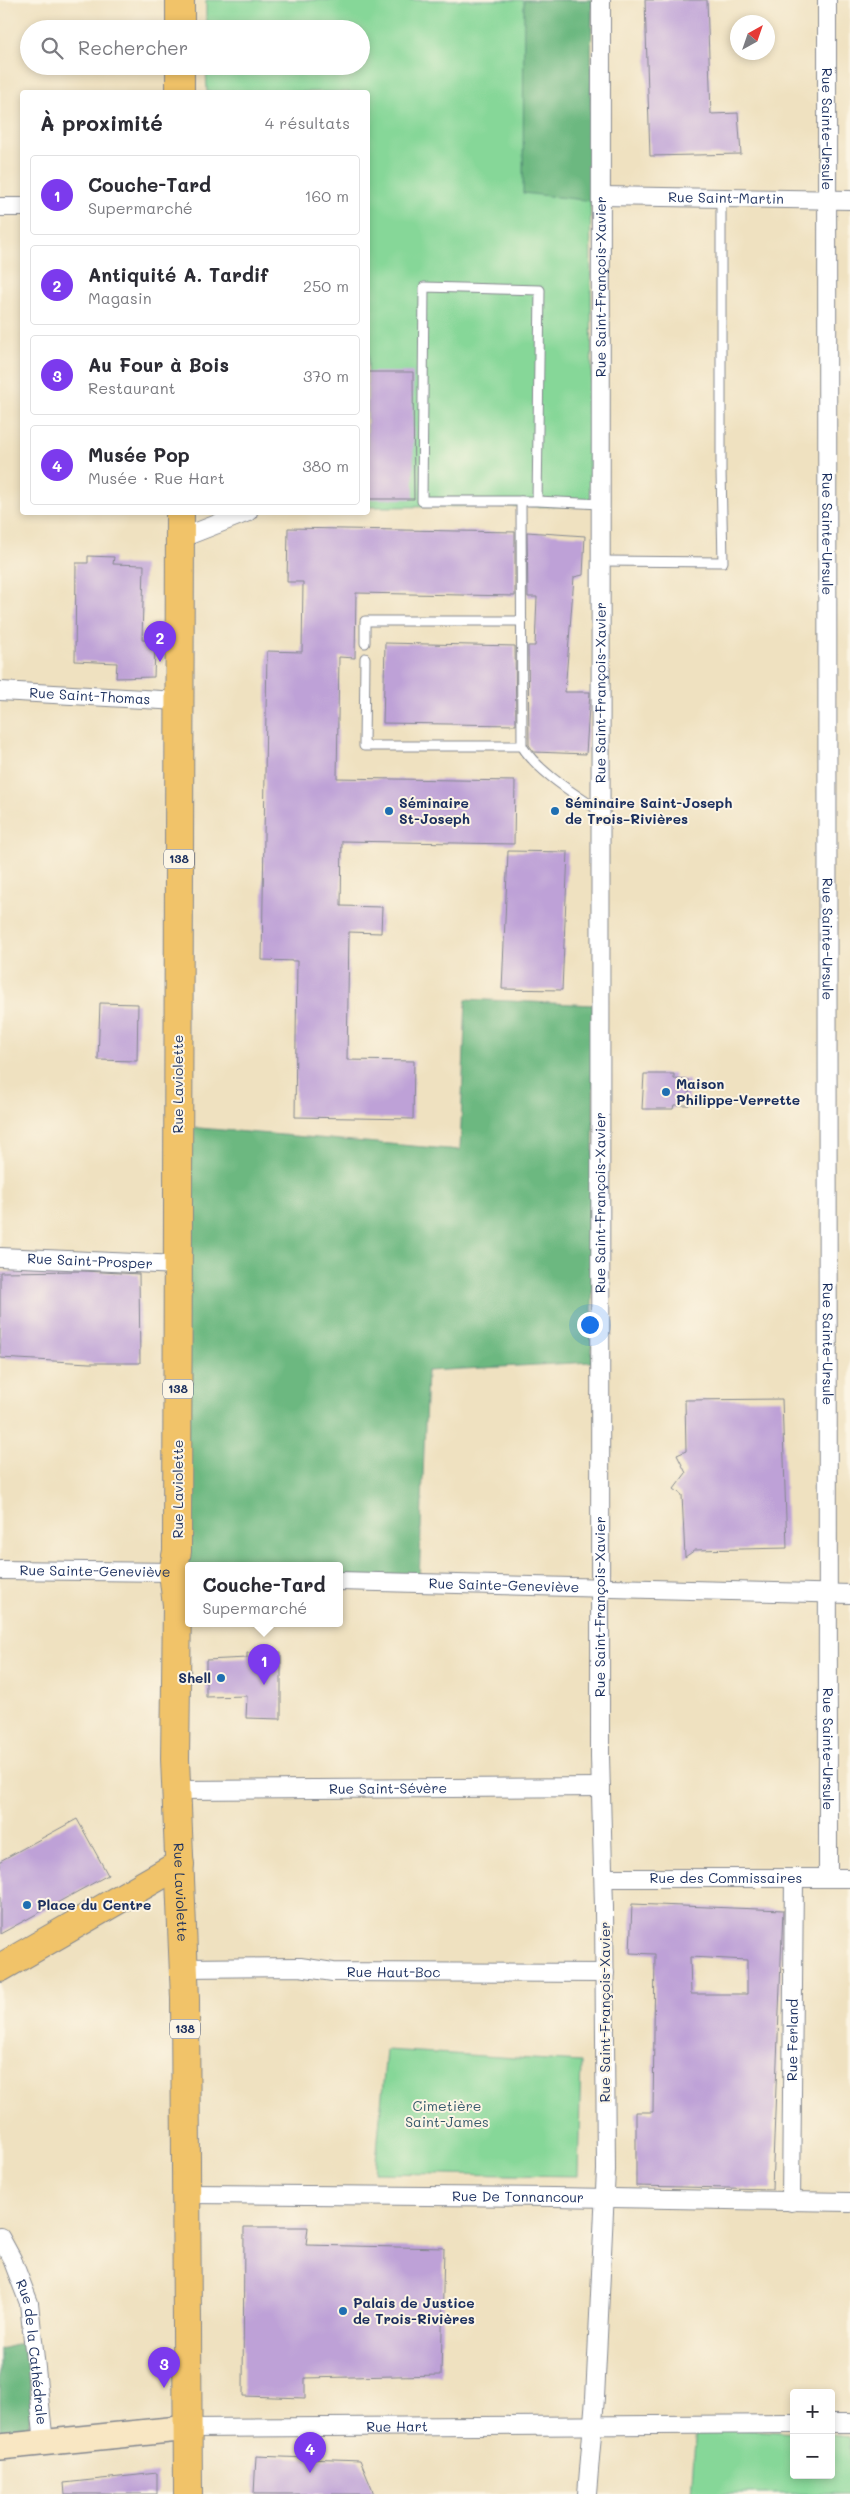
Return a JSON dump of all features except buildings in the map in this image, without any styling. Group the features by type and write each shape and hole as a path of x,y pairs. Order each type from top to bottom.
{"main road":[{"path":"180,0 180,20"},
{"path":"180,75 180,90"},
{"name":"Rue Laviolette","path":"180,515 177,1551 181,1574 177,1605 176,1790 184,1968 186,2394 189,2428 188,2494"},
{"path":"0,1968 180,1864"}],"street":[{"name":"Rue Saint-François-Xavier","path":"587,2494 593,2426 606,2170 604,1878 601,1787 601,0"},
{"name":"Rue Sainte-Ursule","path":"827,0 828,1878"},
{"name":"Rue Saint-Martin","path":"602,196 850,200"},
{"path":"0,207 20,207"},
{"path":"180,539 240,515"},
{"name":"Rue Saint-Thomas","path":"0,691 179,701"},
{"name":"Rue Saint-Prosper","path":"0,1256 179,1265"},
{"name":"Rue Sainte-Geneviève","path":"0,1570 181,1574"},
{"name":"Rue Sainte-Geneviève","path":"343,1581 850,1594"},
{"name":"Rue Saint-Sévère","path":"176,1790 601,1787"},
{"name":"Rue des Commissaires","path":"604,1878 850,1878"},
{"name":"Rue Ferland","path":"791,2202 794,1878"},
{"name":"Rue Haut-Boc","path":"184,1968 300,1967 333,1972 605,1972"},
{"name":"Rue De Tonnancour","path":"186,2194 850,2202"},
{"name":"Rue de la Cathédrale","path":"0,2237 23,2284 29,2303 44,2443"},
{"path":"835,2423 850,2423"},
{"name":"Rue Hart","path":"0,2447 189,2428 790,2424"}],"lane":[{"path":"602,562 723,562 721,198"},
{"path":"537,501 540,290 424,287 422,501 537,501 602,504"},
{"path":"521,501 522,746 527,754 563,786 602,812"},
{"path":"365,643 365,621 522,621"},
{"path":"365,658 364,746 522,746"}],"green space":[{"path":"206,0 592,0 590,164 593,506 370,507 370,90 207,90 206,75 370,75 370,20 206,20"},
{"path":"524,0 592,0 590,164 592,201 523,193"},
{"path":"466,999 594,1005 592,1362 427,1371 419,1583 343,1580 343,1562 185,1562 185,1568 173,1572 187,1127 460,1150"},
{"name":"Cimetière Saint-James","path":"386,2050 581,2062 578,2176 375,2173"},
{"path":"28,2342 31,2408 26,2444 0,2445 0,2349"},
{"path":"696,2426 790,2433 790,2479 835,2479 835,2435 850,2437 850,2494 691,2494"}],"place":[{"name":"Antiquité A. Tardif","path":"160,662"},
{"name":"Séminaire St-Joseph","path":"389,811"},
{"name":"Séminaire Saint-Joseph de Trois‑Rivières","path":"555,811"},
{"name":"Maison Philippe-Verrette","path":"666,1092"},
{"name":"Shell","path":"221,1678"},
{"name":"Couche-Tard","path":"264,1685"},
{"name":"Place du Centre","path":"27,1905"},
{"name":"Palais de Justice de Trois-Rivières","path":"343,2311"},
{"name":"Au Four à Bois","path":"164,2388"},
{"name":"Musée Pop","path":"310,2473"}]}
